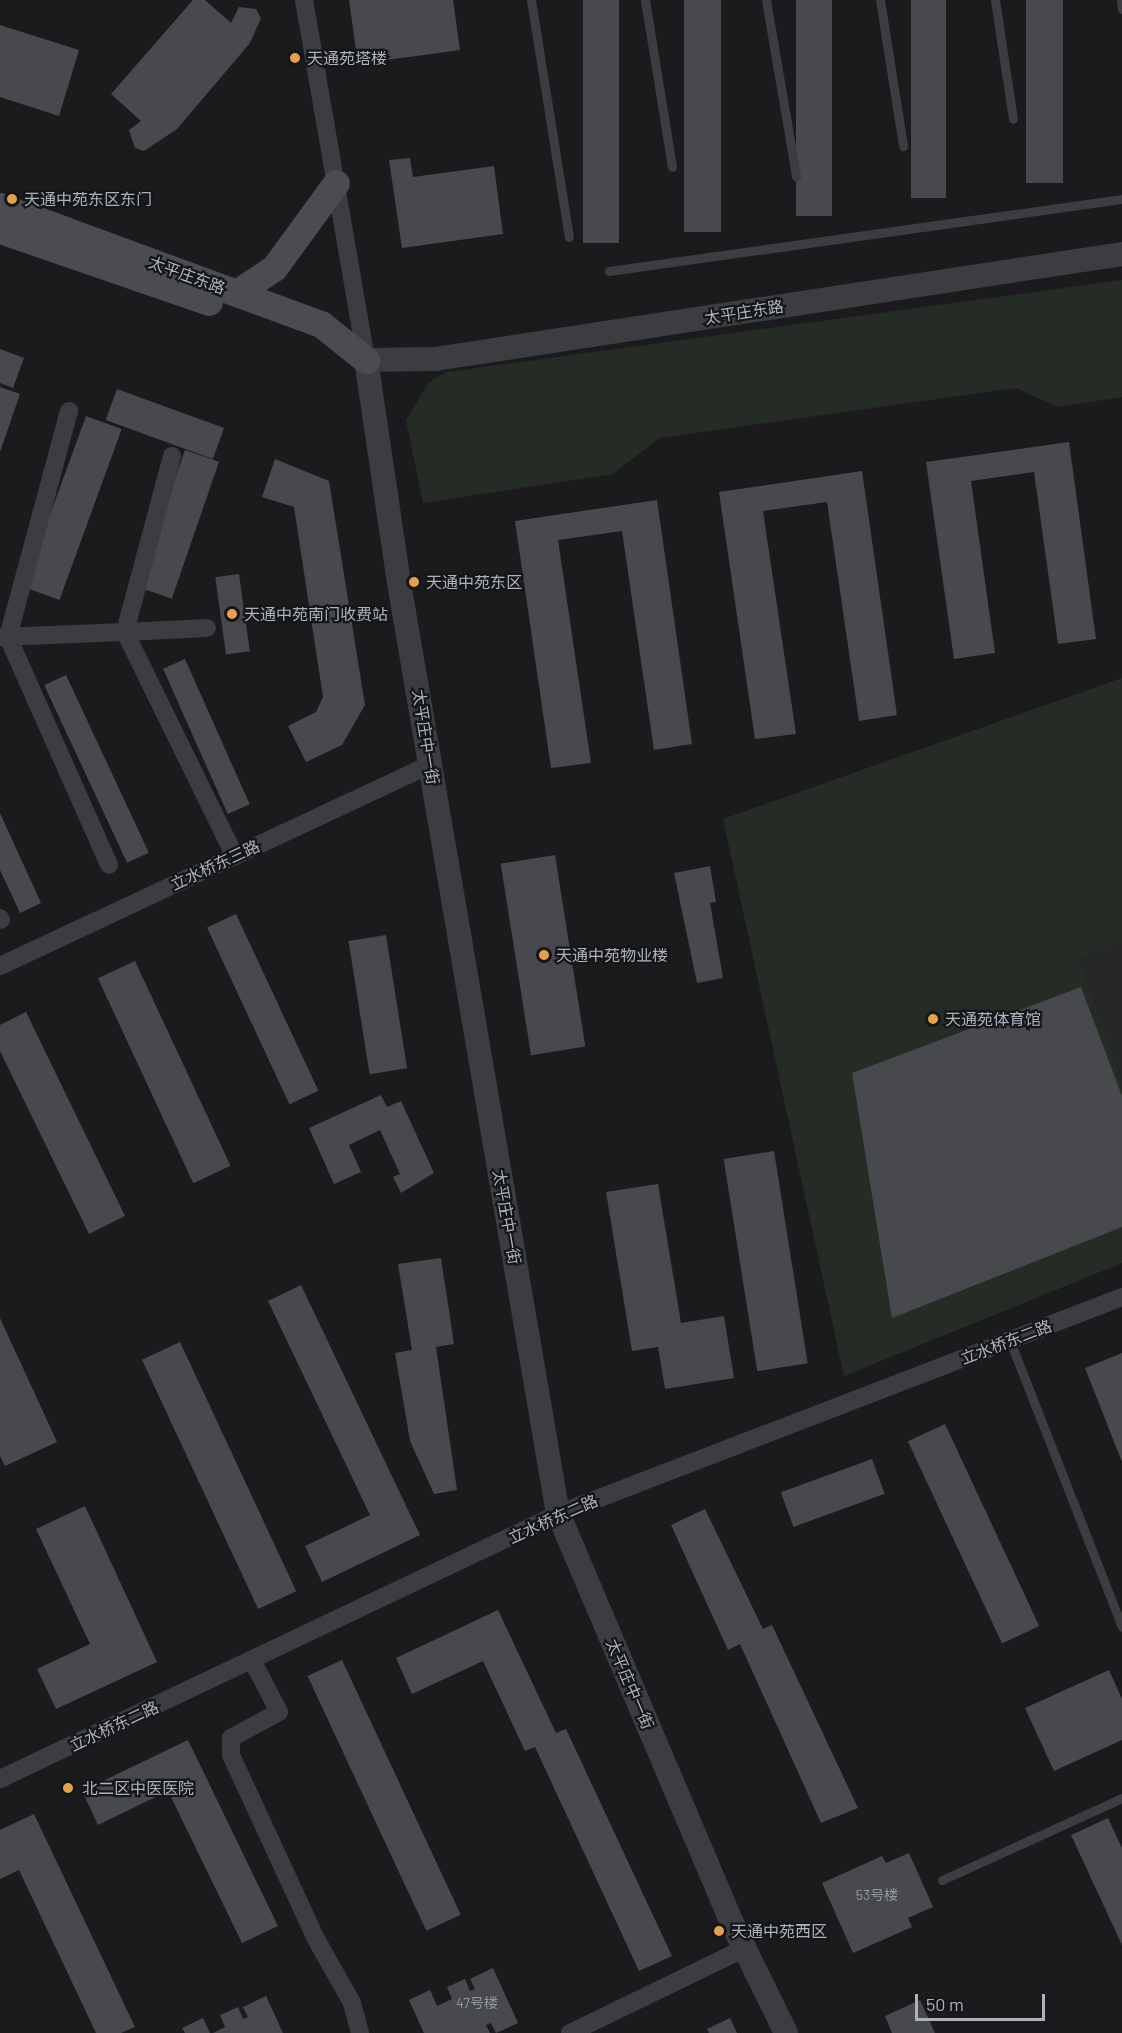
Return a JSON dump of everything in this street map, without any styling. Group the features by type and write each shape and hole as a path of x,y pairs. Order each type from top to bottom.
{"main road":[{"path":"236,293 274,268 336,183"},
{"name":"太平庄东路","path":"0,206 321,324 366,360"},
{"name":"太平庄东路","path":"0,230 366,360"}],"street":[{"path":"304,0 366,360"},
{"name":"太平庄东路","path":"366,360 435,359 1122,254"},
{"name":"太平庄中一街","path":"366,360 430,765 558,1514 745,1948 786,2033"},
{"path":"69,411 4,637 109,865"},
{"path":"172,456 125,632 235,856"},
{"path":"4,637 207,628"},
{"name":"立水桥东三路","path":"0,966 430,765"},
{"name":"立水桥东二路","path":"0,1779 253,1662 558,1514 1122,1296"},
{"path":"253,1662 279,1712 231,1738 231,1755 316,1940 352,2003 360,2033"},
{"path":"570,2033 745,1948"}],"lane":[{"path":"531,0 569,237"},
{"path":"645,0 672,167"},
{"path":"766,0 796,176"},
{"path":"880,0 903,146"},
{"path":"995,0 1013,119"},
{"path":"1121,0 1122,9"},
{"path":"609,271 1122,199"},
{"path":"1010,1341 1122,1627"},
{"path":"942,1880 1122,1798"}],"shaded area":[{"path":"1122,280 1122,397 1058,407 1016,388 659,438 613,474 423,503 406,420 429,382 447,372"},
{"name":"天通苑体育馆","path":"1122,678 1122,943 1079,958 1122,1079 1122,1263 844,1376 723,819"},
{"path":"1122,943 1122,1079 1079,958"}],"building":[{"path":"193,0 205,0 231,23 239,7 256,9 261,18 250,43 177,129 144,151 135,148 129,130 141,121 111,94"},
{"path":"349,0 453,0 460,50 358,64"},
{"path":"583,0 619,0 619,243 583,243"},
{"path":"684,0 721,0 721,232 684,232"},
{"path":"796,0 832,0 832,216 796,216"},
{"path":"911,0 946,0 946,198 911,198"},
{"path":"1026,0 1063,0 1063,183 1026,183"},
{"path":"0,25 79,50 59,116 0,97"},
{"path":"410,158 413,177 494,166 503,234 402,248 389,160"},
{"path":"0,349 24,358 13,388 0,383"},
{"path":"0,387 20,394 0,452"},
{"path":"117,389 224,428 213,459 106,420"},
{"path":"86,416 122,429 59,600 24,587"},
{"path":"1069,442 1096,639 1058,644 1034,472 971,481 995,653 954,659 926,462"},
{"path":"185,450 219,462 172,599 138,587"},
{"path":"275,459 329,481 365,705 342,745 306,762 288,726 316,712 323,697 294,507 262,497"},
{"path":"862,471 897,715 859,721 827,502 763,511 796,734 755,739 719,492"},
{"path":"657,500 692,744 654,750 622,531 558,540 591,763 551,768 515,521"},
{"name":"天通中苑南门收费站","path":"239,574 250,651 226,655 215,577"},
{"path":"185,659 250,804 228,814 163,669"},
{"path":"66,675 149,853 127,863 44,685"},
{"path":"0,813 41,903 20,913 0,870"},
{"name":"天通中苑物业楼","path":"555,855 585,1047 531,1055 501,864"},
{"path":"710,866 716,902 710,903 723,978 697,983 674,873"},
{"path":"236,914 318,1091 289,1104 207,928"},
{"path":"386,935 407,1068 370,1074 348,941"},
{"path":"135,961 231,1166 193,1183 98,978"},
{"path":"1081,987 1122,1096 1122,1227 892,1318 852,1073"},
{"path":"26,1012 125,1216 89,1234 0,1051 0,1025"},
{"path":"381,1095 387,1107 401,1101 434,1173 401,1193 393,1177 400,1174 380,1130 349,1145 361,1172 334,1184 309,1128"},
{"path":"774,1151 808,1363 757,1371 724,1159"},
{"path":"658,1184 681,1323 724,1316 734,1378 665,1389 658,1347 632,1351 606,1192"},
{"path":"441,1258 454,1344 436,1347 457,1490 434,1494 410,1441 395,1353 412,1350 398,1264"},
{"path":"301,1285 420,1535 322,1582 305,1546 370,1515 268,1301"},
{"path":"0,1318 57,1442 5,1466 0,1456"},
{"path":"180,1342 296,1591 258,1609 142,1360"},
{"path":"1122,1353 1122,1462 1085,1368"},
{"path":"945,1424 1039,1626 1002,1643 908,1441"},
{"path":"872,1459 885,1494 794,1527 781,1492"},
{"path":"85,1506 157,1662 56,1709 37,1669 90,1644 36,1529"},
{"path":"705,1509 763,1629 772,1625 858,1808 821,1823 740,1644 728,1650 671,1525"},
{"path":"498,1610 556,1733 566,1729 672,1956 639,1971 535,1747 525,1751 483,1661 412,1694 396,1658"},
{"path":"342,1660 461,1915 426,1931 308,1676"},
{"path":"1109,1670 1122,1699 1122,1740 1054,1771 1025,1708"},
{"path":"188,1740 278,1926 242,1943 168,1791 98,1825 82,1791"},
{"path":"34,1814 135,2027 121,2033 96,2033 19,1870 0,1879 0,1830"},
{"path":"1108,1818 1122,1848 1122,1945 1071,1835"},
{"path":"909,1853 933,1907 908,1918 912,1927 853,1953 822,1883 882,1856 886,1863"},
{"path":"493,1968 518,2023 496,2033 491,2023 486,2025 490,2033 424,2033 409,2000 430,1990 437,2006 452,1999 447,1987 465,1979 470,1991 475,1989 470,1979"},
{"path":"266,1996 283,2033 213,2033 225,2027 220,2015 238,2007 243,2019 248,2017 243,2007"},
{"path":"920,2000 935,2033 892,2033 885,2016"},
{"path":"203,2018 210,2033 185,2033 182,2028"},
{"path":"730,2018 737,2033 709,2033 707,2029"}],"place":[{"name":"天通苑塔楼","path":"295,58"},
{"name":"天通中苑东区东门","path":"12,199"},
{"name":"天通中苑东区","path":"414,582"},
{"name":"天通中苑南门收费站","path":"232,614"},
{"name":"天通中苑物业楼","path":"544,955"},
{"name":"天通苑体育馆","path":"933,1019"},
{"name":"北二区中医医院","path":"68,1788"},
{"name":"天通中苑西区","path":"719,1931"}]}
